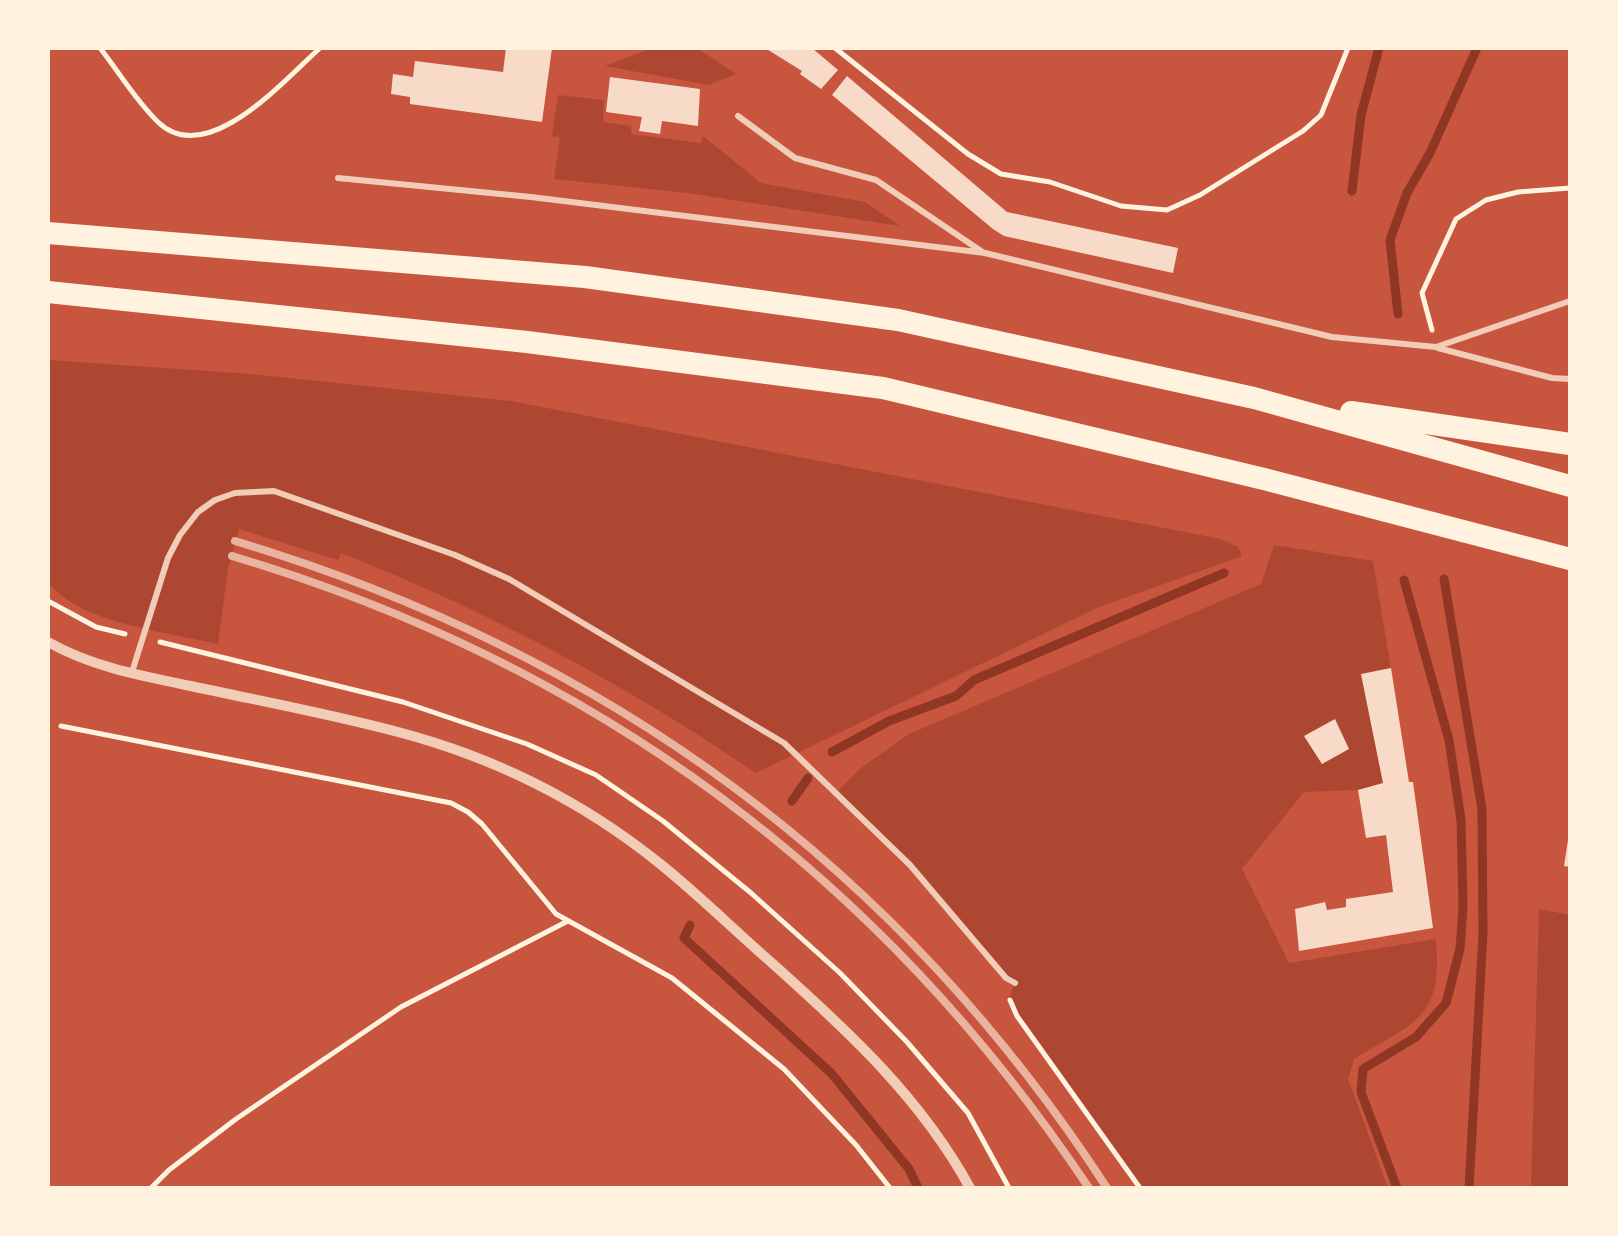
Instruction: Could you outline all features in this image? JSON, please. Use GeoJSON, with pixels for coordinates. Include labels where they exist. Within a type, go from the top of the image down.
{"type":"FeatureCollection","features":[{"type":"Feature","properties":{"kind":"highway"},"geometry":{"type":"LineString","coordinates":[[48,233],[624,282],[898,320],[1254,398],[1570,486]]}},
{"type":"Feature","properties":{"kind":"highway"},"geometry":{"type":"LineString","coordinates":[[48,292],[527,342],[884,388],[1264,479],[1570,559]]}},
{"type":"Feature","properties":{"kind":"highway"},"geometry":{"type":"LineString","coordinates":[[1254,398],[1570,444]]}},
{"type":"Feature","properties":{"kind":"street"},"geometry":{"type":"LineString","coordinates":[[48,642],[94,663],[132,674],[438,743],[507,769],[611,827],[661,864],[872,1055],[929,1124],[970,1188]]}},
{"type":"Feature","properties":{"kind":"lane"},"geometry":{"type":"LineString","coordinates":[[738,116],[796,158],[876,180],[985,253]]}},
{"type":"Feature","properties":{"kind":"lane"},"geometry":{"type":"LineString","coordinates":[[338,178],[985,253],[1332,338],[1436,347],[1552,378],[1570,379]]}},
{"type":"Feature","properties":{"kind":"lane"},"geometry":{"type":"LineString","coordinates":[[1436,347],[1570,301]]}},
{"type":"Feature","properties":{"kind":"lane"},"geometry":{"type":"LineString","coordinates":[[132,674],[168,558],[198,512],[215,500],[246,492],[274,492],[455,554],[509,579],[784,743],[910,865],[1006,978],[1015,983]]}},
{"type":"Feature","properties":{"kind":"path"},"geometry":{"type":"LineString","coordinates":[[100,48],[160,124],[178,134],[199,135],[230,125],[320,48]]}},
{"type":"Feature","properties":{"kind":"path"},"geometry":{"type":"LineString","coordinates":[[835,48],[968,154],[1001,174],[1050,182],[1121,206],[1168,210],[1200,196],[1303,131],[1321,115],[1348,48]]}},
{"type":"Feature","properties":{"kind":"path"},"geometry":{"type":"LineString","coordinates":[[1436,347],[1422,293],[1456,219],[1486,200],[1518,192],[1570,188]]}},
{"type":"Feature","properties":{"kind":"path"},"geometry":{"type":"LineString","coordinates":[[62,726],[451,804],[482,824],[546,904],[566,922],[672,978],[784,1069],[856,1145],[890,1188]]}},
{"type":"Feature","properties":{"kind":"path"},"geometry":{"type":"LineString","coordinates":[[151,1188],[168,1170],[236,1119],[401,1007],[566,922]]}},
{"type":"Feature","properties":{"kind":"path"},"geometry":{"type":"LineString","coordinates":[[1015,983],[1010,997],[1017,1016],[1140,1188]]}},
{"type":"Feature","properties":{"kind":"shaded area"},"geometry":{"type":"Polygon","coordinates":[[[653,48],[697,48],[736,74],[708,85],[605,66],[653,48]]]}},
{"type":"Feature","properties":{"kind":"shaded area"},"geometry":{"type":"Polygon","coordinates":[[[558,95],[604,100],[603,122],[631,126],[631,134],[701,143],[703,136],[761,183],[865,202],[900,226],[688,193],[554,179],[560,137],[552,136],[558,95]]]}},
{"type":"Feature","properties":{"kind":"shaded area"},"geometry":{"type":"Polygon","coordinates":[[[48,360],[251,374],[511,401],[1221,539],[1238,547],[1242,556],[1099,607],[756,773],[555,651],[449,599],[341,553],[338,560],[239,529],[228,568],[218,644],[126,624],[81,608],[48,582],[48,360]]]}},
{"type":"Feature","properties":{"kind":"shaded area"},"geometry":{"type":"Polygon","coordinates":[[[1274,545],[1373,561],[1391,668],[1361,675],[1383,783],[1358,790],[1304,792],[1242,869],[1289,963],[1436,939],[1435,987],[1429,1003],[1409,1026],[1354,1059],[1348,1079],[1388,1188],[1137,1188],[1115,1150],[1011,1005],[1014,983],[930,887],[837,792],[861,768],[909,734],[1261,584],[1274,545]]]}},
{"type":"Feature","properties":{"kind":"shaded area"},"geometry":{"type":"Polygon","coordinates":[[[1539,909],[1570,915],[1570,1188],[1531,1188],[1539,909]]]}},
{"type":"Feature","properties":{"kind":"building"},"geometry":{"type":"Polygon","coordinates":[[[506,48],[552,48],[542,122],[410,104],[410,97],[391,94],[393,74],[413,77],[415,61],[503,72],[506,48]]]}},
{"type":"Feature","properties":{"kind":"building"},"geometry":{"type":"Polygon","coordinates":[[[765,48],[812,48],[838,70],[821,89],[800,74],[802,71],[765,48]]]}},
{"type":"Feature","properties":{"kind":"building"},"geometry":{"type":"Polygon","coordinates":[[[847,76],[1007,212],[1178,248],[1173,273],[1004,236],[832,95],[847,76]]]}},
{"type":"Feature","properties":{"kind":"building"},"geometry":{"type":"Polygon","coordinates":[[[610,77],[700,89],[698,126],[662,121],[660,134],[639,131],[642,117],[606,112],[610,77]]]}},
{"type":"Feature","properties":{"kind":"building"},"geometry":{"type":"Polygon","coordinates":[[[1391,668],[1409,782],[1413,782],[1433,928],[1299,951],[1295,909],[1325,902],[1327,910],[1346,907],[1346,899],[1393,892],[1386,835],[1366,838],[1358,790],[1383,783],[1361,674],[1391,668]]]}},
{"type":"Feature","properties":{"kind":"building"},"geometry":{"type":"Polygon","coordinates":[[[1335,719],[1349,749],[1322,764],[1304,736],[1335,719]]]}},
{"type":"Feature","properties":{"kind":"building"},"geometry":{"type":"Polygon","coordinates":[[[1570,840],[1570,867],[1564,866],[1570,840]]]}},
{"type":"Feature","properties":{"kind":"waterway"},"geometry":{"type":"LineString","coordinates":[[1352,191],[1361,115],[1379,48]]}},
{"type":"Feature","properties":{"kind":"waterway"},"geometry":{"type":"LineString","coordinates":[[1398,314],[1390,240],[1407,193],[1430,153],[1477,48]]}},
{"type":"Feature","properties":{"kind":"waterway"},"geometry":{"type":"LineString","coordinates":[[832,752],[889,721],[956,696],[974,680],[1224,573]]}},
{"type":"Feature","properties":{"kind":"waterway"},"geometry":{"type":"LineString","coordinates":[[1444,579],[1482,809],[1483,933],[1469,1188]]}},
{"type":"Feature","properties":{"kind":"waterway"},"geometry":{"type":"LineString","coordinates":[[1397,1188],[1361,1092],[1363,1069],[1416,1037],[1446,1003],[1460,949],[1463,906],[1461,820],[1449,740],[1404,580]]}},
{"type":"Feature","properties":{"kind":"waterway"},"geometry":{"type":"LineString","coordinates":[[792,801],[808,778]]}},
{"type":"Feature","properties":{"kind":"waterway"},"geometry":{"type":"LineString","coordinates":[[690,925],[684,938],[832,1074],[909,1169],[918,1188]]}},
{"type":"Feature","properties":{"kind":"railway"},"geometry":{"type":"LineString","coordinates":[[235,541],[370,587],[497,644],[618,709],[731,785],[836,871],[934,966],[1024,1072],[1107,1188]]}},
{"type":"Feature","properties":{"kind":"railway"},"geometry":{"type":"LineString","coordinates":[[232,556],[364,601],[489,656],[607,721],[718,795],[821,879],[917,972],[1007,1075],[1089,1188]]}}]}
